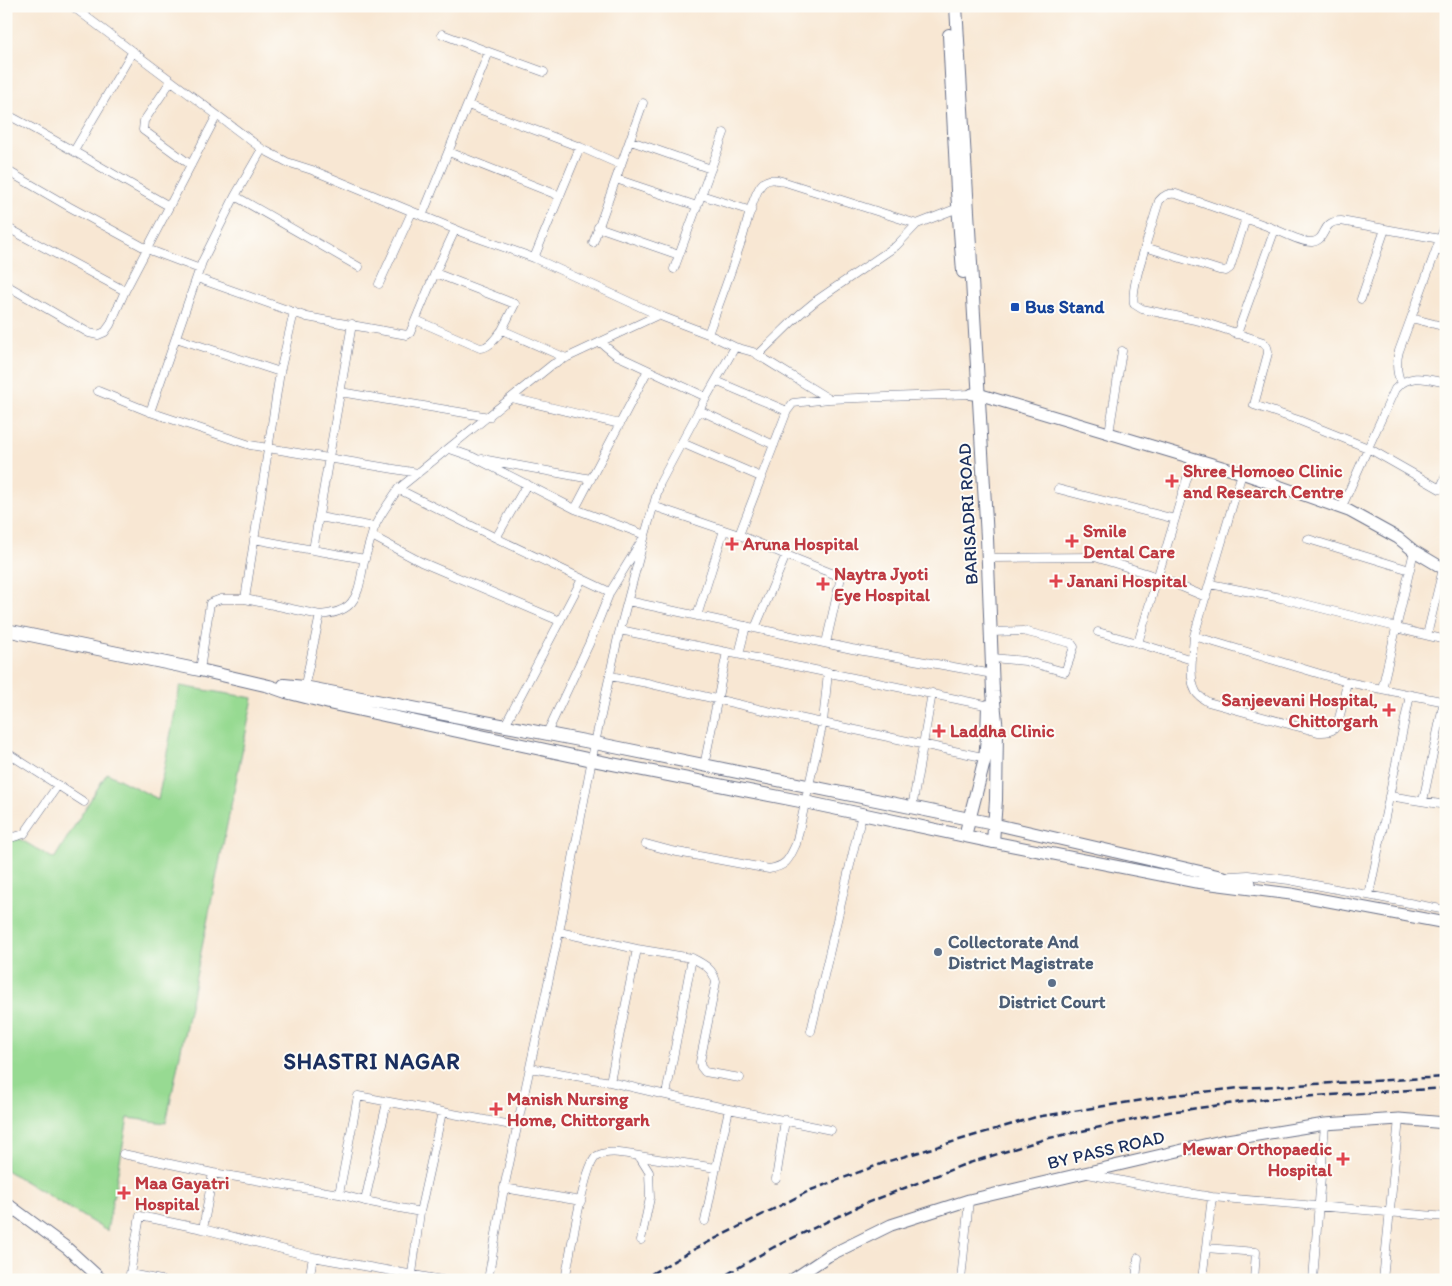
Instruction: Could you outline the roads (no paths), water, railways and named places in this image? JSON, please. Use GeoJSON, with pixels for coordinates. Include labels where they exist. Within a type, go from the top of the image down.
{"type":"FeatureCollection","features":[{"type":"Feature","properties":{"kind":"main road"},"geometry":{"type":"LineString","coordinates":[[947,6],[961,188]]}},
{"type":"Feature","properties":{"kind":"main road"},"geometry":{"type":"LineString","coordinates":[[956,6],[961,188]]}},
{"type":"Feature","properties":{"kind":"main road","name":"BARISADRI ROAD"},"geometry":{"type":"LineString","coordinates":[[961,188],[958,208],[975,394]]}},
{"type":"Feature","properties":{"kind":"main road","name":"BARISADRI ROAD"},"geometry":{"type":"LineString","coordinates":[[961,188],[993,658],[990,674]]}},
{"type":"Feature","properties":{"kind":"main road","name":"BARISADRI ROAD"},"geometry":{"type":"LineString","coordinates":[[986,552],[991,706],[987,737],[996,800],[993,842]]}},
{"type":"Feature","properties":{"kind":"main road"},"geometry":{"type":"LineString","coordinates":[[6,630],[269,686],[278,684],[333,704],[592,760],[805,802],[993,842]]}},
{"type":"Feature","properties":{"kind":"main road"},"geometry":{"type":"LineString","coordinates":[[303,692],[595,743],[994,824]]}},
{"type":"Feature","properties":{"kind":"main road","name":"BARISADRI ROAD"},"geometry":{"type":"LineString","coordinates":[[991,706],[997,731],[991,759]]}},
{"type":"Feature","properties":{"kind":"main road"},"geometry":{"type":"LineString","coordinates":[[965,836],[968,819],[991,759]]}},
{"type":"Feature","properties":{"kind":"street"},"geometry":{"type":"LineString","coordinates":[[72,6],[262,149],[287,162],[312,170],[455,230],[534,258],[658,315],[708,334],[735,348],[753,352],[829,399]]}},
{"type":"Feature","properties":{"kind":"street"},"geometry":{"type":"LineString","coordinates":[[442,34],[544,72]]}},
{"type":"Feature","properties":{"kind":"street"},"geometry":{"type":"LineString","coordinates":[[74,151],[133,51]]}},
{"type":"Feature","properties":{"kind":"street"},"geometry":{"type":"LineString","coordinates":[[422,216],[489,52]]}},
{"type":"Feature","properties":{"kind":"street"},"geometry":{"type":"LineString","coordinates":[[171,81],[144,121],[143,130],[191,165]]}},
{"type":"Feature","properties":{"kind":"street"},"geometry":{"type":"LineString","coordinates":[[593,243],[643,103]]}},
{"type":"Feature","properties":{"kind":"street"},"geometry":{"type":"LineString","coordinates":[[468,105],[580,147],[621,165]]}},
{"type":"Feature","properties":{"kind":"street"},"geometry":{"type":"LineString","coordinates":[[6,114],[169,206]]}},
{"type":"Feature","properties":{"kind":"street"},"geometry":{"type":"LineString","coordinates":[[6,285],[93,335],[105,332],[217,115]]}},
{"type":"Feature","properties":{"kind":"street"},"geometry":{"type":"LineString","coordinates":[[674,269],[724,132]]}},
{"type":"Feature","properties":{"kind":"street"},"geometry":{"type":"LineString","coordinates":[[631,141],[711,169]]}},
{"type":"Feature","properties":{"kind":"street"},"geometry":{"type":"LineString","coordinates":[[534,258],[580,147]]}},
{"type":"Feature","properties":{"kind":"street"},"geometry":{"type":"LineString","coordinates":[[150,412],[200,269],[235,196],[262,149]]}},
{"type":"Feature","properties":{"kind":"street"},"geometry":{"type":"LineString","coordinates":[[449,152],[560,196]]}},
{"type":"Feature","properties":{"kind":"street"},"geometry":{"type":"LineString","coordinates":[[6,170],[147,249],[200,269]]}},
{"type":"Feature","properties":{"kind":"street"},"geometry":{"type":"LineString","coordinates":[[616,179],[697,206]]}},
{"type":"Feature","properties":{"kind":"street"},"geometry":{"type":"LineString","coordinates":[[708,334],[756,194],[764,181],[769,179],[778,180],[917,224]]}},
{"type":"Feature","properties":{"kind":"street"},"geometry":{"type":"LineString","coordinates":[[1440,239],[1341,220],[1329,223],[1322,236],[1317,240],[1306,242],[1246,218],[1176,194],[1170,194],[1163,196],[1159,201],[1145,247],[1133,298],[1134,304],[1142,309],[1200,322],[1263,342],[1268,349],[1254,405],[1368,448],[1440,489],[1446,476]]}},
{"type":"Feature","properties":{"kind":"street"},"geometry":{"type":"LineString","coordinates":[[701,195],[751,211]]}},
{"type":"Feature","properties":{"kind":"street"},"geometry":{"type":"LineString","coordinates":[[235,196],[359,267]]}},
{"type":"Feature","properties":{"kind":"street"},"geometry":{"type":"LineString","coordinates":[[758,355],[800,314],[817,300],[885,254],[917,224],[958,208]]}},
{"type":"Feature","properties":{"kind":"street"},"geometry":{"type":"LineString","coordinates":[[379,284],[412,212]]}},
{"type":"Feature","properties":{"kind":"street"},"geometry":{"type":"LineString","coordinates":[[1145,247],[1226,271],[1230,268],[1246,218]]}},
{"type":"Feature","properties":{"kind":"street"},"geometry":{"type":"LineString","coordinates":[[1401,383],[1397,373],[1397,360],[1410,318],[1446,224]]}},
{"type":"Feature","properties":{"kind":"street"},"geometry":{"type":"LineString","coordinates":[[6,227],[125,291]]}},
{"type":"Feature","properties":{"kind":"street"},"geometry":{"type":"LineString","coordinates":[[598,227],[679,255]]}},
{"type":"Feature","properties":{"kind":"street"},"geometry":{"type":"LineString","coordinates":[[1237,334],[1275,229]]}},
{"type":"Feature","properties":{"kind":"street"},"geometry":{"type":"LineString","coordinates":[[1361,299],[1384,229]]}},
{"type":"Feature","properties":{"kind":"street"},"geometry":{"type":"LineString","coordinates":[[197,278],[307,317],[407,335],[410,333],[416,320],[455,230]]}},
{"type":"Feature","properties":{"kind":"street"},"geometry":{"type":"LineString","coordinates":[[1436,250],[1446,252]]}},
{"type":"Feature","properties":{"kind":"street"},"geometry":{"type":"LineString","coordinates":[[416,320],[480,348],[484,348],[502,330],[516,304],[435,273]]}},
{"type":"Feature","properties":{"kind":"street"},"geometry":{"type":"LineString","coordinates":[[245,599],[280,372],[294,312]]}},
{"type":"Feature","properties":{"kind":"street"},"geometry":{"type":"LineString","coordinates":[[200,670],[210,603],[221,599],[245,599],[320,616],[333,613],[350,604],[356,595],[375,527],[398,489],[450,449],[553,364],[658,315]]}},
{"type":"Feature","properties":{"kind":"street"},"geometry":{"type":"LineString","coordinates":[[1410,318],[1446,327]]}},
{"type":"Feature","properties":{"kind":"street"},"geometry":{"type":"LineString","coordinates":[[313,550],[352,324]]}},
{"type":"Feature","properties":{"kind":"street"},"geometry":{"type":"LineString","coordinates":[[502,330],[566,358]]}},
{"type":"Feature","properties":{"kind":"street"},"geometry":{"type":"LineString","coordinates":[[176,338],[280,372]]}},
{"type":"Feature","properties":{"kind":"street"},"geometry":{"type":"LineString","coordinates":[[600,342],[616,355],[706,397]]}},
{"type":"Feature","properties":{"kind":"street"},"geometry":{"type":"LineString","coordinates":[[488,1280],[504,1188],[560,932],[595,743],[620,630],[645,535],[660,483],[706,397],[735,348]]}},
{"type":"Feature","properties":{"kind":"street"},"geometry":{"type":"LineString","coordinates":[[1109,433],[1122,351]]}},
{"type":"Feature","properties":{"kind":"street"},"geometry":{"type":"LineString","coordinates":[[575,509],[648,370]]}},
{"type":"Feature","properties":{"kind":"street"},"geometry":{"type":"LineString","coordinates":[[1341,508],[1396,389],[1401,383],[1418,377],[1446,383]]}},
{"type":"Feature","properties":{"kind":"street"},"geometry":{"type":"LineString","coordinates":[[716,381],[787,412]]}},
{"type":"Feature","properties":{"kind":"street"},"geometry":{"type":"LineString","coordinates":[[98,391],[150,412],[250,445],[418,473]]}},
{"type":"Feature","properties":{"kind":"street"},"geometry":{"type":"LineString","coordinates":[[340,392],[489,417]]}},
{"type":"Feature","properties":{"kind":"street"},"geometry":{"type":"LineString","coordinates":[[739,535],[787,412],[793,403],[829,399],[975,394],[1242,473],[1341,508],[1398,538],[1414,551],[1445,569],[1427,635]]}},
{"type":"Feature","properties":{"kind":"street"},"geometry":{"type":"LineString","coordinates":[[512,398],[620,424]]}},
{"type":"Feature","properties":{"kind":"street"},"geometry":{"type":"LineString","coordinates":[[699,410],[774,445]]}},
{"type":"Feature","properties":{"kind":"street"},"geometry":{"type":"LineString","coordinates":[[682,443],[761,477]]}},
{"type":"Feature","properties":{"kind":"street"},"geometry":{"type":"LineString","coordinates":[[450,449],[473,457],[575,509],[645,535]]}},
{"type":"Feature","properties":{"kind":"street"},"geometry":{"type":"LineString","coordinates":[[473,457],[591,479]]}},
{"type":"Feature","properties":{"kind":"street"},"geometry":{"type":"LineString","coordinates":[[1138,643],[1192,458]]}},
{"type":"Feature","properties":{"kind":"street"},"geometry":{"type":"LineString","coordinates":[[1242,473],[1194,636],[1193,682],[1198,696],[1208,702],[1318,732],[1330,731],[1338,722],[1347,682]]}},
{"type":"Feature","properties":{"kind":"street"},"geometry":{"type":"LineString","coordinates":[[496,538],[527,484]]}},
{"type":"Feature","properties":{"kind":"street"},"geometry":{"type":"LineString","coordinates":[[398,489],[610,592]]}},
{"type":"Feature","properties":{"kind":"street"},"geometry":{"type":"LineString","coordinates":[[1058,489],[1175,519]]}},
{"type":"Feature","properties":{"kind":"street"},"geometry":{"type":"LineString","coordinates":[[654,506],[739,535],[841,578],[826,643]]}},
{"type":"Feature","properties":{"kind":"street"},"geometry":{"type":"LineString","coordinates":[[318,517],[375,527]]}},
{"type":"Feature","properties":{"kind":"street"},"geometry":{"type":"LineString","coordinates":[[697,616],[724,530]]}},
{"type":"Feature","properties":{"kind":"street"},"geometry":{"type":"LineString","coordinates":[[546,735],[589,644],[610,592],[645,535]]}},
{"type":"Feature","properties":{"kind":"street"},"geometry":{"type":"LineString","coordinates":[[372,536],[421,562],[560,621]]}},
{"type":"Feature","properties":{"kind":"street"},"geometry":{"type":"LineString","coordinates":[[254,539],[365,559]]}},
{"type":"Feature","properties":{"kind":"street"},"geometry":{"type":"LineString","coordinates":[[1308,539],[1410,570]]}},
{"type":"Feature","properties":{"kind":"street"},"geometry":{"type":"LineString","coordinates":[[1382,689],[1414,551]]}},
{"type":"Feature","properties":{"kind":"street"},"geometry":{"type":"LineString","coordinates":[[986,552],[1095,556],[1158,577],[1206,597]]}},
{"type":"Feature","properties":{"kind":"street"},"geometry":{"type":"LineString","coordinates":[[755,628],[786,555]]}},
{"type":"Feature","properties":{"kind":"street"},"geometry":{"type":"LineString","coordinates":[[504,727],[582,579]]}},
{"type":"Feature","properties":{"kind":"street"},"geometry":{"type":"LineString","coordinates":[[1210,584],[1281,598],[1446,640]]}},
{"type":"Feature","properties":{"kind":"street"},"geometry":{"type":"LineString","coordinates":[[628,601],[826,643],[990,674]]}},
{"type":"Feature","properties":{"kind":"street"},"geometry":{"type":"LineString","coordinates":[[303,692],[320,616]]}},
{"type":"Feature","properties":{"kind":"street"},"geometry":{"type":"LineString","coordinates":[[739,654],[746,626]]}},
{"type":"Feature","properties":{"kind":"street"},"geometry":{"type":"LineString","coordinates":[[620,630],[991,706]]}},
{"type":"Feature","properties":{"kind":"street"},"geometry":{"type":"LineString","coordinates":[[991,632],[1023,631],[1071,643],[1074,647],[1066,672],[1025,661],[993,658]]}},
{"type":"Feature","properties":{"kind":"street"},"geometry":{"type":"LineString","coordinates":[[1098,632],[1192,660]]}},
{"type":"Feature","properties":{"kind":"street"},"geometry":{"type":"LineString","coordinates":[[1194,636],[1347,682],[1445,701],[1423,801]]}},
{"type":"Feature","properties":{"kind":"street"},"geometry":{"type":"LineString","coordinates":[[704,766],[727,652]]}},
{"type":"Feature","properties":{"kind":"street"},"geometry":{"type":"LineString","coordinates":[[646,844],[672,851],[770,869],[778,868],[789,860],[796,844],[823,722],[828,672]]}},
{"type":"Feature","properties":{"kind":"street"},"geometry":{"type":"LineString","coordinates":[[610,676],[991,759]]}},
{"type":"Feature","properties":{"kind":"street"},"geometry":{"type":"LineString","coordinates":[[912,808],[932,693]]}},
{"type":"Feature","properties":{"kind":"street"},"geometry":{"type":"LineString","coordinates":[[1369,895],[1410,694]]}},
{"type":"Feature","properties":{"kind":"street"},"geometry":{"type":"LineString","coordinates":[[6,752],[84,802]]}},
{"type":"Feature","properties":{"kind":"street"},"geometry":{"type":"LineString","coordinates":[[6,834],[14,837],[24,834],[58,785]]}},
{"type":"Feature","properties":{"kind":"street"},"geometry":{"type":"LineString","coordinates":[[1389,796],[1446,805]]}},
{"type":"Feature","properties":{"kind":"street"},"geometry":{"type":"LineString","coordinates":[[811,1031],[862,814]]}},
{"type":"Feature","properties":{"kind":"street"},"geometry":{"type":"LineString","coordinates":[[994,824],[1228,877],[1291,894]]}},
{"type":"Feature","properties":{"kind":"street"},"geometry":{"type":"LineString","coordinates":[[993,842],[1196,882],[1291,894],[1446,923]]}},
{"type":"Feature","properties":{"kind":"street"},"geometry":{"type":"LineString","coordinates":[[1140,871],[1142,858]]}},
{"type":"Feature","properties":{"kind":"street"},"geometry":{"type":"LineString","coordinates":[[1228,877],[1248,875],[1289,880],[1446,910]]}},
{"type":"Feature","properties":{"kind":"street"},"geometry":{"type":"LineString","coordinates":[[1244,888],[1263,896],[1446,931]]}},
{"type":"Feature","properties":{"kind":"street"},"geometry":{"type":"LineString","coordinates":[[560,932],[637,949],[692,958],[705,965],[711,970],[716,982],[700,1062],[701,1067],[704,1072],[740,1078]]}},
{"type":"Feature","properties":{"kind":"street"},"geometry":{"type":"LineString","coordinates":[[610,1082],[637,949]]}},
{"type":"Feature","properties":{"kind":"street"},"geometry":{"type":"LineString","coordinates":[[666,1095],[692,958]]}},
{"type":"Feature","properties":{"kind":"street"},"geometry":{"type":"LineString","coordinates":[[530,1068],[610,1082],[831,1130]]}},
{"type":"Feature","properties":{"kind":"street"},"geometry":{"type":"LineString","coordinates":[[339,1194],[358,1096],[517,1126]]}},
{"type":"Feature","properties":{"kind":"street"},"geometry":{"type":"LineString","coordinates":[[365,1201],[387,1102]]}},
{"type":"Feature","properties":{"kind":"street"},"geometry":{"type":"LineString","coordinates":[[705,1221],[729,1109]]}},
{"type":"Feature","properties":{"kind":"street"},"geometry":{"type":"LineString","coordinates":[[412,1274],[420,1212],[442,1112]]}},
{"type":"Feature","properties":{"kind":"street"},"geometry":{"type":"LineString","coordinates":[[776,1179],[785,1120]]}},
{"type":"Feature","properties":{"kind":"street"},"geometry":{"type":"LineString","coordinates":[[1383,1280],[1399,1120]]}},
{"type":"Feature","properties":{"kind":"street","name":"BY PASS ROAD"},"geometry":{"type":"LineString","coordinates":[[792,1280],[828,1256],[892,1225],[968,1200],[1221,1141],[1325,1124],[1399,1120],[1446,1123]]}},
{"type":"Feature","properties":{"kind":"street"},"geometry":{"type":"LineString","coordinates":[[1313,1280],[1325,1124]]}},
{"type":"Feature","properties":{"kind":"street"},"geometry":{"type":"LineString","coordinates":[[566,1280],[574,1230],[588,1172],[593,1160],[597,1156],[608,1153],[639,1156],[716,1168]]}},
{"type":"Feature","properties":{"kind":"street"},"geometry":{"type":"LineString","coordinates":[[123,1154],[214,1174],[339,1194],[420,1212]]}},
{"type":"Feature","properties":{"kind":"street"},"geometry":{"type":"LineString","coordinates":[[639,1156],[649,1172],[650,1198],[642,1240]]}},
{"type":"Feature","properties":{"kind":"street"},"geometry":{"type":"LineString","coordinates":[[1084,1173],[1212,1197],[1446,1217]]}},
{"type":"Feature","properties":{"kind":"street"},"geometry":{"type":"LineString","coordinates":[[203,1229],[214,1174]]}},
{"type":"Feature","properties":{"kind":"street"},"geometry":{"type":"LineString","coordinates":[[504,1188],[581,1201]]}},
{"type":"Feature","properties":{"kind":"street"},"geometry":{"type":"LineString","coordinates":[[1202,1280],[1212,1197]]}},
{"type":"Feature","properties":{"kind":"street"},"geometry":{"type":"LineString","coordinates":[[961,1280],[968,1200]]}},
{"type":"Feature","properties":{"kind":"street"},"geometry":{"type":"LineString","coordinates":[[6,1203],[67,1248],[99,1277]]}},
{"type":"Feature","properties":{"kind":"street"},"geometry":{"type":"LineString","coordinates":[[161,1280],[129,1277],[140,1216],[203,1229],[313,1257],[442,1280]]}},
{"type":"Feature","properties":{"kind":"street"},"geometry":{"type":"LineString","coordinates":[[1206,1248],[1256,1252],[1254,1280]]}},
{"type":"Feature","properties":{"kind":"street"},"geometry":{"type":"LineString","coordinates":[[309,1280],[313,1257]]}},
{"type":"Feature","properties":{"kind":"street"},"geometry":{"type":"LineString","coordinates":[[1136,1280],[1138,1258]]}},
{"type":"Feature","properties":{"kind":"railway"},"geometry":{"type":"LineString","coordinates":[[641,1280],[689,1252],[811,1190],[889,1161],[1036,1117],[1174,1095],[1240,1088],[1446,1077]]}},
{"type":"Feature","properties":{"kind":"railway"},"geometry":{"type":"LineString","coordinates":[[717,1280],[774,1247],[864,1204],[963,1165],[1045,1139],[1169,1112],[1264,1099],[1446,1088]]}},
{"type":"Feature","properties":{"kind":"place","name":"Bus Stand"},"geometry":{"type":"Point","coordinates":[1015,307]}},
{"type":"Feature","properties":{"kind":"place","name":"Shree Homoeo Clinic and Research Centre"},"geometry":{"type":"Point","coordinates":[1172,481]}},
{"type":"Feature","properties":{"kind":"place","name":"Smile Dental Care"},"geometry":{"type":"Point","coordinates":[1072,541]}},
{"type":"Feature","properties":{"kind":"place","name":"Aruna Hospital"},"geometry":{"type":"Point","coordinates":[732,544]}},
{"type":"Feature","properties":{"kind":"place","name":"Janani Hospital"},"geometry":{"type":"Point","coordinates":[1056,581]}},
{"type":"Feature","properties":{"kind":"place","name":"Naytra Jyoti Eye Hospital"},"geometry":{"type":"Point","coordinates":[823,584]}},
{"type":"Feature","properties":{"kind":"place","name":"Sanjeevani Hospital, Chittorgarh"},"geometry":{"type":"Point","coordinates":[1389,710]}},
{"type":"Feature","properties":{"kind":"place","name":"Laddha Clinic"},"geometry":{"type":"Point","coordinates":[939,731]}},
{"type":"Feature","properties":{"kind":"place","name":"Collectorate And District Magistrate"},"geometry":{"type":"Point","coordinates":[938,952]}},
{"type":"Feature","properties":{"kind":"place","name":"District Court"},"geometry":{"type":"Point","coordinates":[1052,983]}},
{"type":"Feature","properties":{"kind":"place","name":"Manish Nursing Home, Chittorgarh"},"geometry":{"type":"Point","coordinates":[496,1109]}},
{"type":"Feature","properties":{"kind":"place","name":"Mewar Orthopaedic Hospital"},"geometry":{"type":"Point","coordinates":[1343,1159]}},
{"type":"Feature","properties":{"kind":"place","name":"Maa Gayatri Hospital"},"geometry":{"type":"Point","coordinates":[124,1193]}},
{"type":"Feature","properties":{"kind":"district","name":"SHASTRI NAGAR"},"geometry":{"type":"Point","coordinates":[372,1061]}}]}
